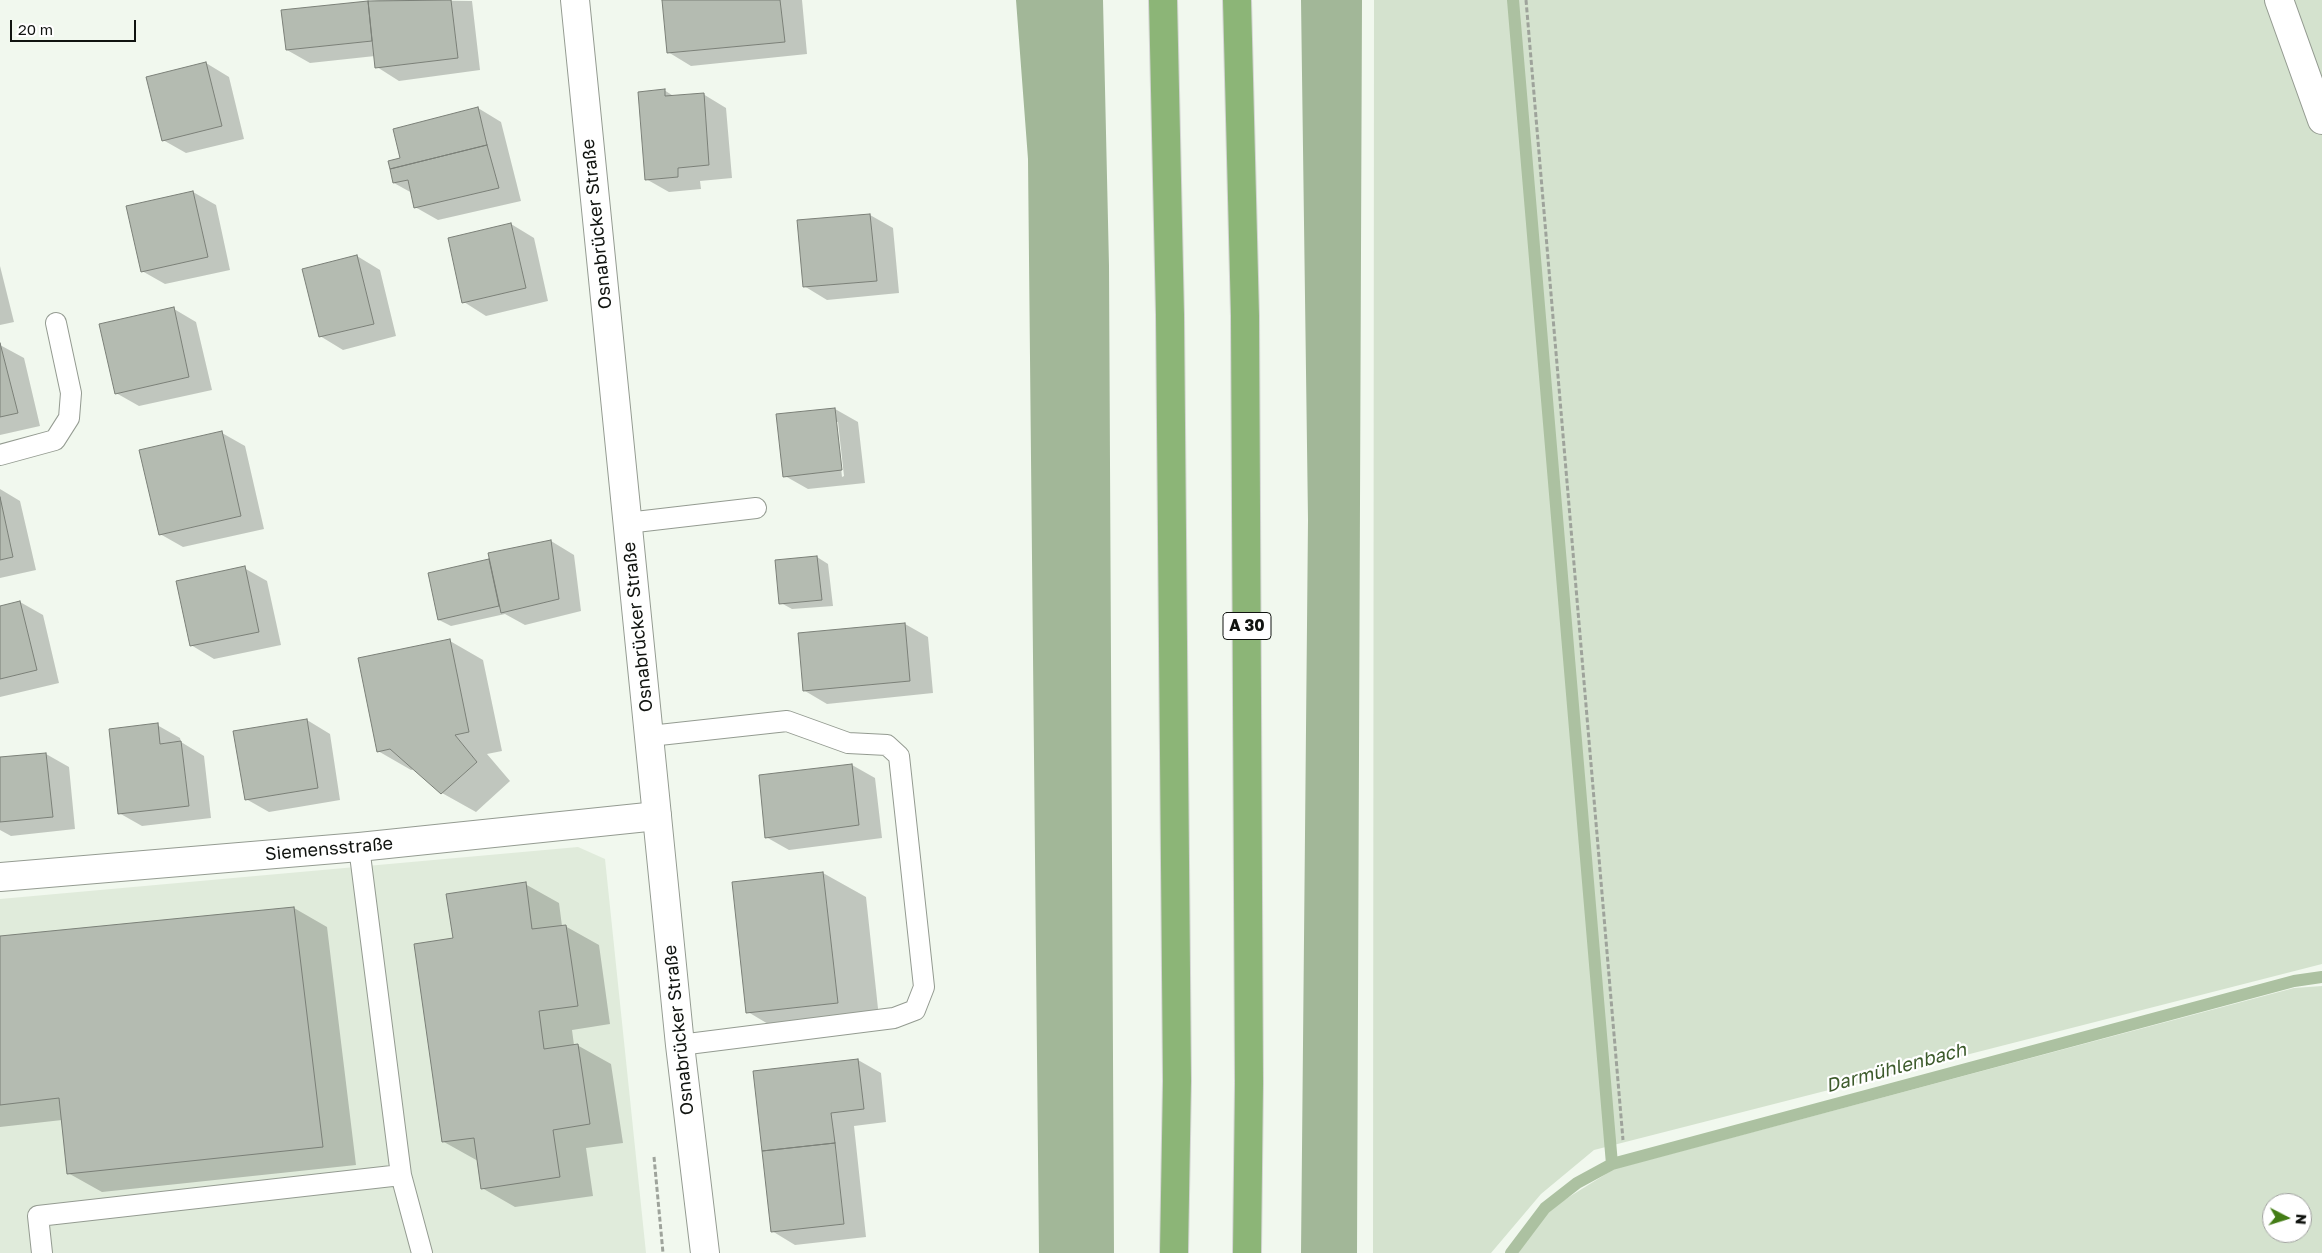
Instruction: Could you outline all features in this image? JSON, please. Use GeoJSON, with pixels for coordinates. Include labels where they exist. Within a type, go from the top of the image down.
{"type":"FeatureCollection","features":[{"type":"Feature","properties":{"kind":"highway"},"geometry":{"type":"LineString","coordinates":[[1162,0],[1170,315],[1177,1061],[1174,1253]]}},
{"type":"Feature","properties":{"kind":"highway","name":"A 30"},"geometry":{"type":"LineString","coordinates":[[1237,0],[1246,316],[1249,1063],[1247,1253]]}},
{"type":"Feature","properties":{"kind":"main road","name":"Osnabrücker Straße"},"geometry":{"type":"LineString","coordinates":[[575,0],[680,1045],[705,1253]]}},
{"type":"Feature","properties":{"kind":"main road"},"geometry":{"type":"LineString","coordinates":[[2279,0],[2322,120]]}},
{"type":"Feature","properties":{"kind":"main road","name":"Siemensstraße"},"geometry":{"type":"LineString","coordinates":[[0,876],[359,847],[657,816]]}},
{"type":"Feature","properties":{"kind":"lane"},"geometry":{"type":"LineString","coordinates":[[0,455],[54,440],[69,418],[71,393],[56,323]]}},
{"type":"Feature","properties":{"kind":"lane"},"geometry":{"type":"LineString","coordinates":[[628,523],[756,508]]}},
{"type":"Feature","properties":{"kind":"lane"},"geometry":{"type":"LineString","coordinates":[[650,736],[787,721],[848,743],[887,745],[899,756],[924,987],[915,1010],[894,1018],[680,1045]]}},
{"type":"Feature","properties":{"kind":"lane"},"geometry":{"type":"LineString","coordinates":[[359,847],[401,1175],[422,1253]]}},
{"type":"Feature","properties":{"kind":"lane"},"geometry":{"type":"LineString","coordinates":[[42,1253],[38,1216],[401,1175]]}},
{"type":"Feature","properties":{"kind":"path"},"geometry":{"type":"LineString","coordinates":[[1526,0],[1623,1140]]}},
{"type":"Feature","properties":{"kind":"shaded area"},"geometry":{"type":"Polygon","coordinates":[[[1374,0],[2322,0],[2322,964],[1594,1150],[1541,1194],[1491,1253],[1373,1253],[1374,0]]]}},
{"type":"Feature","properties":{"kind":"shaded area"},"geometry":{"type":"Polygon","coordinates":[[[578,847],[605,859],[646,1253],[0,1253],[0,899],[578,847]]]}},
{"type":"Feature","properties":{"kind":"shaded area"},"geometry":{"type":"Polygon","coordinates":[[[2322,986],[2322,1253],[1518,1253],[1548,1210],[1614,1169],[2294,988],[2322,986]]]}},
{"type":"Feature","properties":{"kind":"green space"},"geometry":{"type":"Polygon","coordinates":[[[1016,0],[1103,0],[1109,266],[1114,1253],[1039,1253],[1028,159],[1016,0]]]}},
{"type":"Feature","properties":{"kind":"green space"},"geometry":{"type":"Polygon","coordinates":[[[1301,0],[1362,0],[1357,1253],[1301,1253],[1308,520],[1301,0]]]}},
{"type":"Feature","properties":{"kind":"building"},"geometry":{"type":"Polygon","coordinates":[[[451,0],[458,58],[375,68],[368,1],[451,0]]]}},
{"type":"Feature","properties":{"kind":"building"},"geometry":{"type":"Polygon","coordinates":[[[662,0],[780,0],[785,42],[667,53],[662,0]]]}},
{"type":"Feature","properties":{"kind":"building"},"geometry":{"type":"Polygon","coordinates":[[[368,1],[372,41],[286,50],[281,10],[368,1]]]}},
{"type":"Feature","properties":{"kind":"building"},"geometry":{"type":"Polygon","coordinates":[[[206,62],[222,126],[162,141],[146,77],[206,62]]]}},
{"type":"Feature","properties":{"kind":"building"},"geometry":{"type":"Polygon","coordinates":[[[665,89],[665,96],[704,93],[709,165],[678,168],[678,177],[645,180],[638,92],[665,89]]]}},
{"type":"Feature","properties":{"kind":"building"},"geometry":{"type":"Polygon","coordinates":[[[478,107],[487,145],[390,169],[388,161],[400,158],[393,129],[478,107]]]}},
{"type":"Feature","properties":{"kind":"building"},"geometry":{"type":"Polygon","coordinates":[[[487,145],[499,188],[414,208],[408,180],[393,183],[390,169],[487,145]]]}},
{"type":"Feature","properties":{"kind":"building"},"geometry":{"type":"Polygon","coordinates":[[[193,191],[208,257],[141,272],[126,206],[193,191]]]}},
{"type":"Feature","properties":{"kind":"building"},"geometry":{"type":"Polygon","coordinates":[[[870,214],[877,281],[803,287],[797,220],[870,214]]]}},
{"type":"Feature","properties":{"kind":"building"},"geometry":{"type":"Polygon","coordinates":[[[511,223],[526,288],[462,303],[448,238],[511,223]]]}},
{"type":"Feature","properties":{"kind":"building"},"geometry":{"type":"Polygon","coordinates":[[[357,255],[374,324],[319,337],[302,269],[357,255]]]}},
{"type":"Feature","properties":{"kind":"building"},"geometry":{"type":"Polygon","coordinates":[[[174,307],[189,377],[115,394],[99,324],[174,307]]]}},
{"type":"Feature","properties":{"kind":"building"},"geometry":{"type":"Polygon","coordinates":[[[0,343],[18,413],[0,417],[0,343]]]}},
{"type":"Feature","properties":{"kind":"building"},"geometry":{"type":"Polygon","coordinates":[[[835,408],[842,470],[783,477],[776,414],[835,408]]]}},
{"type":"Feature","properties":{"kind":"building"},"geometry":{"type":"Polygon","coordinates":[[[222,431],[241,516],[159,535],[139,450],[222,431]]]}},
{"type":"Feature","properties":{"kind":"building"},"geometry":{"type":"Polygon","coordinates":[[[0,497],[13,557],[0,560],[0,497]]]}},
{"type":"Feature","properties":{"kind":"building"},"geometry":{"type":"Polygon","coordinates":[[[551,540],[559,599],[501,613],[488,553],[551,540]]]}},
{"type":"Feature","properties":{"kind":"building"},"geometry":{"type":"Polygon","coordinates":[[[817,556],[822,600],[779,604],[775,560],[817,556]]]}},
{"type":"Feature","properties":{"kind":"building"},"geometry":{"type":"Polygon","coordinates":[[[489,559],[499,606],[438,620],[428,573],[489,559]]]}},
{"type":"Feature","properties":{"kind":"building"},"geometry":{"type":"Polygon","coordinates":[[[245,566],[259,632],[190,646],[176,581],[245,566]]]}},
{"type":"Feature","properties":{"kind":"building"},"geometry":{"type":"Polygon","coordinates":[[[20,601],[37,670],[0,679],[0,606],[20,601]]]}},
{"type":"Feature","properties":{"kind":"building"},"geometry":{"type":"Polygon","coordinates":[[[905,623],[910,681],[803,691],[798,633],[905,623]]]}},
{"type":"Feature","properties":{"kind":"building"},"geometry":{"type":"Polygon","coordinates":[[[450,639],[469,732],[455,735],[477,762],[441,794],[390,749],[377,752],[358,658],[450,639]]]}},
{"type":"Feature","properties":{"kind":"building"},"geometry":{"type":"Polygon","coordinates":[[[307,719],[318,788],[245,800],[233,731],[307,719]]]}},
{"type":"Feature","properties":{"kind":"building"},"geometry":{"type":"Polygon","coordinates":[[[158,723],[160,744],[181,741],[189,806],[118,814],[109,729],[158,723]]]}},
{"type":"Feature","properties":{"kind":"building"},"geometry":{"type":"Polygon","coordinates":[[[46,753],[53,817],[0,822],[0,757],[46,753]]]}},
{"type":"Feature","properties":{"kind":"building"},"geometry":{"type":"Polygon","coordinates":[[[852,764],[859,825],[765,838],[759,775],[852,764]]]}},
{"type":"Feature","properties":{"kind":"building"},"geometry":{"type":"Polygon","coordinates":[[[823,872],[838,1003],[746,1013],[732,882],[823,872]]]}},
{"type":"Feature","properties":{"kind":"building"},"geometry":{"type":"Polygon","coordinates":[[[526,882],[532,929],[566,925],[578,1006],[539,1011],[544,1049],[578,1044],[590,1124],[553,1130],[560,1177],[481,1189],[474,1138],[442,1142],[414,944],[453,938],[446,894],[526,882]]]}},
{"type":"Feature","properties":{"kind":"building"},"geometry":{"type":"Polygon","coordinates":[[[294,907],[323,1147],[67,1174],[59,1098],[0,1105],[0,936],[294,907]]]}},
{"type":"Feature","properties":{"kind":"building"},"geometry":{"type":"Polygon","coordinates":[[[858,1059],[864,1109],[831,1113],[835,1143],[762,1151],[753,1071],[858,1059]]]}},
{"type":"Feature","properties":{"kind":"building"},"geometry":{"type":"Polygon","coordinates":[[[835,1143],[844,1224],[771,1232],[762,1151],[835,1143]]]}},
{"type":"Feature","properties":{"kind":"waterway"},"geometry":{"type":"LineString","coordinates":[[1513,0],[1612,1164]]}},
{"type":"Feature","properties":{"kind":"waterway","name":"Darmühlenbach"},"geometry":{"type":"LineString","coordinates":[[1511,1253],[1545,1208],[1577,1183],[1612,1164],[2294,981],[2322,977]]}}]}
